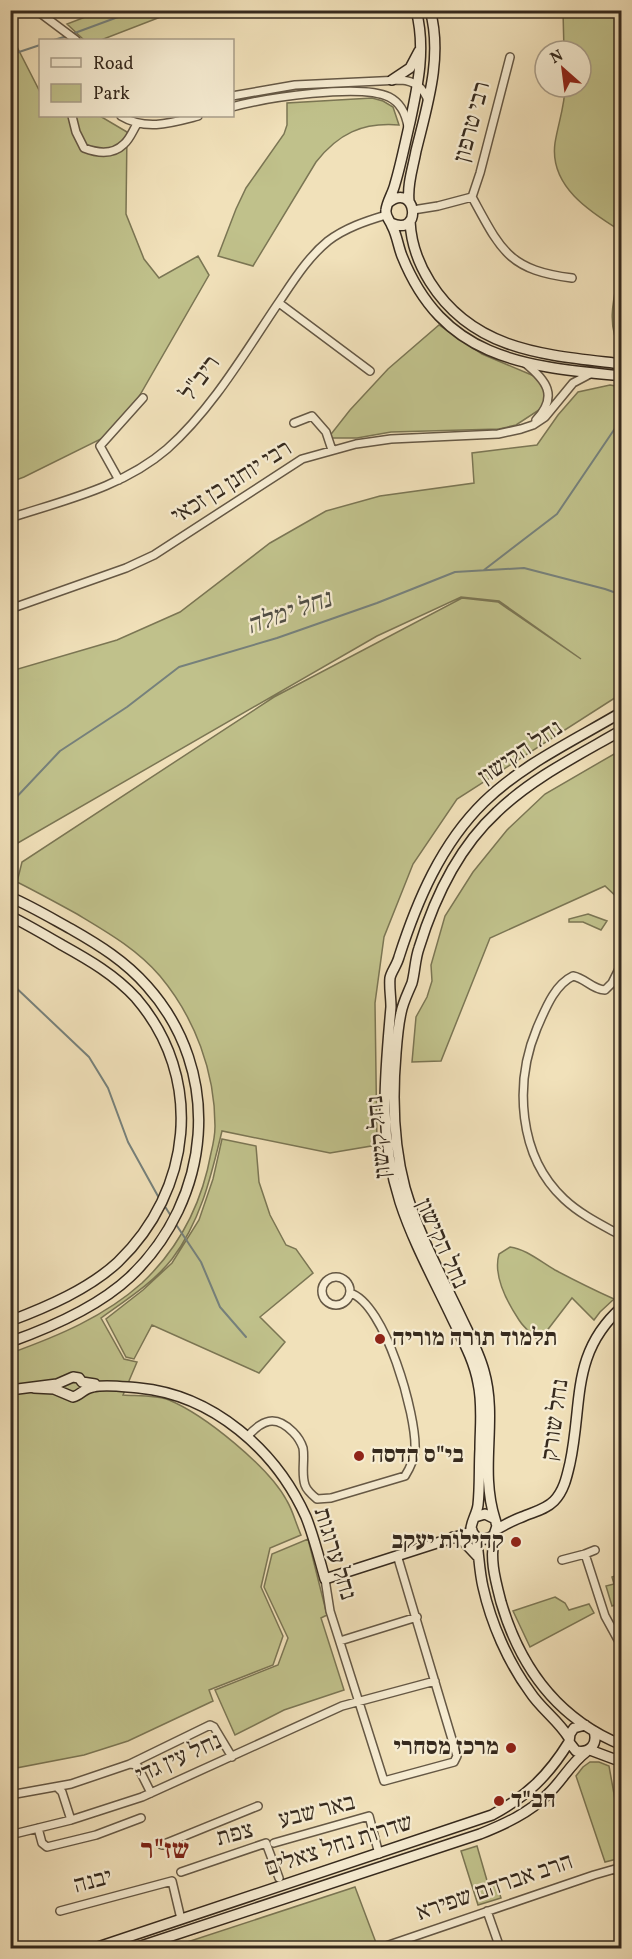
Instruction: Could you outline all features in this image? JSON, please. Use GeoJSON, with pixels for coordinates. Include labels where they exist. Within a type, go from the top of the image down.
{"type":"FeatureCollection","features":[{"type":"Feature","properties":{"kind":"main road"},"geometry":{"type":"LineString","coordinates":[[416,10],[421,46],[418,85],[394,190],[388,203],[389,219],[406,266],[422,294],[443,320],[478,345],[505,357],[541,367],[621,376]]}},
{"type":"Feature","properties":{"kind":"main road"},"geometry":{"type":"LineString","coordinates":[[430,10],[434,57],[428,101],[409,184],[413,216],[410,221],[412,242],[424,273],[452,311],[477,330],[509,345],[543,354],[621,364]]}},
{"type":"Feature","properties":{"kind":"main road"},"geometry":{"type":"LineString","coordinates":[[392,80],[410,68],[421,46]]}},
{"type":"Feature","properties":{"kind":"main road"},"geometry":{"type":"LineString","coordinates":[[388,203],[400,198],[411,206]]}},
{"type":"Feature","properties":{"kind":"main road"},"geometry":{"type":"LineString","coordinates":[[389,219],[399,226],[410,221]]}},
{"type":"Feature","properties":{"kind":"main road","name":"נחל הקישון"},"geometry":{"type":"LineString","coordinates":[[395,970],[409,926],[429,880],[448,847],[475,812],[523,771],[621,712]]}},
{"type":"Feature","properties":{"kind":"main road","name":"נחל הקישון"},"geometry":{"type":"LineString","coordinates":[[411,982],[419,947],[435,904],[461,855],[478,832],[518,794],[621,730]]}},
{"type":"Feature","properties":{"kind":"main road"},"geometry":{"type":"LineString","coordinates":[[10,897],[29,905],[107,950],[148,986],[183,1043],[198,1096],[200,1128],[189,1185],[182,1205],[153,1252],[129,1278],[100,1300],[66,1318],[10,1342]]}},
{"type":"Feature","properties":{"kind":"main road"},"geometry":{"type":"LineString","coordinates":[[10,916],[99,966],[136,998],[150,1017],[167,1049],[181,1096],[182,1124],[172,1177],[166,1195],[139,1238],[117,1262],[89,1283],[57,1301],[10,1321]]}},
{"type":"Feature","properties":{"kind":"main road"},"geometry":{"type":"LineString","coordinates":[[406,969],[411,982],[400,991],[393,987],[390,981],[395,970],[406,969]]}},
{"type":"Feature","properties":{"kind":"main road","name":"נחל הקישון"},"geometry":{"type":"LineString","coordinates":[[390,981],[391,1004],[384,1085],[387,1138],[396,1189],[405,1215],[471,1359],[478,1384],[481,1410],[479,1494],[475,1517]]}},
{"type":"Feature","properties":{"kind":"main road","name":"נחל קישון"},"geometry":{"type":"LineString","coordinates":[[411,982],[401,1014],[393,1086],[397,1147],[405,1187],[414,1214],[484,1368],[490,1410],[487,1484],[495,1519]]}},
{"type":"Feature","properties":{"kind":"main road","name":"נחל שורק"},"geometry":{"type":"LineString","coordinates":[[496,1532],[521,1517],[545,1508],[557,1498],[562,1490],[575,1436],[579,1390],[585,1360],[600,1330],[619,1310]]}},
{"type":"Feature","properties":{"kind":"main road"},"geometry":{"type":"LineString","coordinates":[[10,1390],[64,1382],[73,1377],[79,1378],[82,1387],[75,1397],[54,1389],[34,1388]]}},
{"type":"Feature","properties":{"kind":"main road"},"geometry":{"type":"LineString","coordinates":[[64,1382],[65,1393]]}},
{"type":"Feature","properties":{"kind":"main road","name":"נחל ערוגות"},"geometry":{"type":"LineString","coordinates":[[82,1387],[148,1389],[172,1394],[195,1402],[247,1437],[265,1455],[294,1495],[315,1542],[325,1579]]}},
{"type":"Feature","properties":{"kind":"main road"},"geometry":{"type":"LineString","coordinates":[[621,1746],[603,1738],[566,1712],[542,1686],[525,1661],[504,1612],[493,1569],[495,1519],[485,1514],[475,1517],[472,1523],[486,1600],[512,1664],[531,1694],[562,1726],[576,1751],[588,1751],[621,1762]]}},
{"type":"Feature","properties":{"kind":"main road","name":"נחל שורק"},"geometry":{"type":"LineString","coordinates":[[495,1519],[521,1517]]}},
{"type":"Feature","properties":{"kind":"main road"},"geometry":{"type":"LineString","coordinates":[[325,1579],[453,1537],[474,1533],[486,1540],[496,1532]]}},
{"type":"Feature","properties":{"kind":"main road"},"geometry":{"type":"LineString","coordinates":[[453,1537],[463,1540],[478,1557]]}},
{"type":"Feature","properties":{"kind":"main road"},"geometry":{"type":"LineString","coordinates":[[569,1740],[574,1728],[590,1728]]}},
{"type":"Feature","properties":{"kind":"main road"},"geometry":{"type":"LineString","coordinates":[[588,1751],[595,1743],[590,1728]]}},
{"type":"Feature","properties":{"kind":"main road","name":"שדרות נחל צאלים"},"geometry":{"type":"LineString","coordinates":[[95,1948],[476,1821],[507,1807],[534,1788],[558,1759],[569,1740]]}},
{"type":"Feature","properties":{"kind":"main road","name":"שדרות נחל צאלים"},"geometry":{"type":"LineString","coordinates":[[135,1948],[497,1827],[531,1809],[588,1751]]}},
{"type":"Feature","properties":{"kind":"street"},"geometry":{"type":"LineString","coordinates":[[36,10],[75,39]]}},
{"type":"Feature","properties":{"kind":"street"},"geometry":{"type":"LineString","coordinates":[[55,25],[69,39]]}},
{"type":"Feature","properties":{"kind":"street","name":"רבי טרפון"},"geometry":{"type":"LineString","coordinates":[[472,197],[510,57]]}},
{"type":"Feature","properties":{"kind":"street"},"geometry":{"type":"LineString","coordinates":[[234,96],[295,85],[408,80],[418,85],[426,94],[428,101]]}},
{"type":"Feature","properties":{"kind":"street"},"geometry":{"type":"LineString","coordinates":[[234,106],[296,95],[374,93],[390,98],[400,106],[406,116],[408,131]]}},
{"type":"Feature","properties":{"kind":"street"},"geometry":{"type":"LineString","coordinates":[[72,117],[76,132],[84,148],[93,152],[107,153],[124,144],[137,124]]}},
{"type":"Feature","properties":{"kind":"street"},"geometry":{"type":"LineString","coordinates":[[123,117],[137,124],[155,125],[193,117]]}},
{"type":"Feature","properties":{"kind":"street"},"geometry":{"type":"LineString","coordinates":[[411,206],[438,206],[472,197],[492,234],[505,251],[522,265],[538,272],[572,278]]}},
{"type":"Feature","properties":{"kind":"street","name":"ריב\"ל"},"geometry":{"type":"LineString","coordinates":[[10,518],[51,506],[119,480],[147,465],[189,428],[318,251],[329,241],[350,229],[389,219]]}},
{"type":"Feature","properties":{"kind":"street"},"geometry":{"type":"LineString","coordinates":[[279,303],[370,370]]}},
{"type":"Feature","properties":{"kind":"street","name":"רבי יוחנן בן זכאי"},"geometry":{"type":"LineString","coordinates":[[521,429],[541,415],[546,408],[549,396],[548,388],[541,377],[524,363]]}},
{"type":"Feature","properties":{"kind":"street","name":"רבי יוחנן בן זכאי"},"geometry":{"type":"LineString","coordinates":[[10,609],[126,568],[154,555],[302,459],[356,444],[498,434],[521,429],[545,417],[573,382],[594,373]]}},
{"type":"Feature","properties":{"kind":"street"},"geometry":{"type":"LineString","coordinates":[[119,480],[100,446],[143,398]]}},
{"type":"Feature","properties":{"kind":"street"},"geometry":{"type":"LineString","coordinates":[[294,423],[312,416],[326,432],[332,450]]}},
{"type":"Feature","properties":{"kind":"street"},"geometry":{"type":"LineString","coordinates":[[621,963],[612,983],[605,990],[597,989],[573,976],[560,984],[531,1042],[526,1068],[523,1108],[531,1149],[552,1187],[572,1207],[621,1236]]}},
{"type":"Feature","properties":{"kind":"street"},"geometry":{"type":"LineString","coordinates":[[247,1437],[256,1427],[269,1421],[279,1421],[288,1427],[302,1446],[304,1482],[310,1494],[316,1499],[331,1498],[405,1476],[411,1466],[415,1448],[413,1424],[403,1380],[376,1318],[365,1301],[350,1293],[346,1282],[340,1278],[328,1280],[322,1288],[322,1294],[330,1304],[343,1303],[350,1293]]}},
{"type":"Feature","properties":{"kind":"street"},"geometry":{"type":"LineString","coordinates":[[562,1560],[595,1550]]}},
{"type":"Feature","properties":{"kind":"street"},"geometry":{"type":"LineString","coordinates":[[585,1554],[606,1616],[621,1647]]}},
{"type":"Feature","properties":{"kind":"street"},"geometry":{"type":"LineString","coordinates":[[397,1555],[435,1681]]}},
{"type":"Feature","properties":{"kind":"street","name":"נחל ערוגות"},"geometry":{"type":"LineString","coordinates":[[325,1579],[330,1611],[384,1781],[454,1762],[457,1756],[435,1681]]}},
{"type":"Feature","properties":{"kind":"street"},"geometry":{"type":"LineString","coordinates":[[340,1641],[417,1617]]}},
{"type":"Feature","properties":{"kind":"street","name":"נחל עין גדי"},"geometry":{"type":"LineString","coordinates":[[10,1836],[72,1820],[151,1794],[322,1714],[358,1701],[435,1681]]}},
{"type":"Feature","properties":{"kind":"street"},"geometry":{"type":"LineString","coordinates":[[10,1795],[71,1784],[130,1764],[210,1725],[214,1727],[232,1757]]}},
{"type":"Feature","properties":{"kind":"street"},"geometry":{"type":"LineString","coordinates":[[130,1764],[137,1765],[151,1794]]}},
{"type":"Feature","properties":{"kind":"street"},"geometry":{"type":"LineString","coordinates":[[57,1786],[62,1792],[72,1820]]}},
{"type":"Feature","properties":{"kind":"street"},"geometry":{"type":"LineString","coordinates":[[162,1845],[258,1806]]}},
{"type":"Feature","properties":{"kind":"street","name":"באר שבע"},"geometry":{"type":"LineString","coordinates":[[274,1843],[369,1816],[379,1854]]}},
{"type":"Feature","properties":{"kind":"street"},"geometry":{"type":"LineString","coordinates":[[38,1828],[42,1843],[47,1847],[96,1835],[141,1818]]}},
{"type":"Feature","properties":{"kind":"street","name":"צפת"},"geometry":{"type":"LineString","coordinates":[[181,1872],[266,1843],[279,1878]]}},
{"type":"Feature","properties":{"kind":"street"},"geometry":{"type":"LineString","coordinates":[[619,1868],[621,1883]]}},
{"type":"Feature","properties":{"kind":"street","name":"הרב אברהם שפירא"},"geometry":{"type":"LineString","coordinates":[[386,1946],[619,1868]]}},
{"type":"Feature","properties":{"kind":"street","name":"יבנה"},"geometry":{"type":"LineString","coordinates":[[60,1911],[172,1881],[181,1919]]}},
{"type":"Feature","properties":{"kind":"street"},"geometry":{"type":"LineString","coordinates":[[487,1911],[500,1948]]}},
{"type":"Feature","properties":{"kind":"green space"},"geometry":{"type":"Polygon","coordinates":[[[101,10],[176,11],[104,39],[83,39],[67,24],[101,10]]]}},
{"type":"Feature","properties":{"kind":"green space"},"geometry":{"type":"Polygon","coordinates":[[[563,11],[621,11],[621,231],[574,196],[558,172],[555,143],[564,99],[593,99],[593,39],[564,39],[563,11]]]}},
{"type":"Feature","properties":{"kind":"green space"},"geometry":{"type":"Polygon","coordinates":[[[10,40],[15,43],[39,90],[39,117],[102,117],[127,132],[126,214],[144,259],[159,278],[198,256],[209,275],[133,407],[109,435],[11,482],[10,40]]]}},
{"type":"Feature","properties":{"kind":"green space"},"geometry":{"type":"Polygon","coordinates":[[[372,98],[393,107],[399,125],[362,128],[342,137],[324,152],[253,266],[218,256],[246,188],[284,134],[287,125],[287,103],[372,98]]]}},
{"type":"Feature","properties":{"kind":"green space"},"geometry":{"type":"Polygon","coordinates":[[[621,262],[622,349],[616,339],[612,318],[621,262]]]}},
{"type":"Feature","properties":{"kind":"green space"},"geometry":{"type":"Polygon","coordinates":[[[439,325],[482,354],[534,376],[543,386],[545,398],[542,408],[516,425],[499,429],[391,432],[357,438],[328,438],[388,369],[439,325]]]}},
{"type":"Feature","properties":{"kind":"green space"},"geometry":{"type":"Polygon","coordinates":[[[610,385],[621,387],[621,694],[457,799],[413,864],[384,937],[375,1003],[377,1145],[330,1153],[222,1131],[204,1198],[182,1244],[156,1276],[101,1318],[124,1359],[137,1362],[123,1395],[164,1398],[200,1417],[251,1458],[266,1473],[289,1505],[301,1535],[270,1548],[261,1587],[283,1636],[273,1665],[209,1690],[213,1701],[128,1741],[84,1755],[11,1769],[11,1353],[46,1340],[96,1316],[127,1295],[155,1269],[178,1240],[195,1207],[207,1172],[215,1126],[211,1086],[201,1046],[172,992],[142,957],[121,942],[77,914],[17,882],[22,862],[274,697],[462,598],[498,602],[581,659],[499,601],[461,597],[377,636],[16,844],[11,872],[11,671],[117,640],[180,612],[270,543],[326,511],[380,496],[474,483],[472,453],[537,445],[578,392],[610,385]]]}},
{"type":"Feature","properties":{"kind":"green space"},"geometry":{"type":"Polygon","coordinates":[[[621,750],[621,901],[605,886],[490,938],[441,1061],[412,1062],[416,1017],[427,997],[432,981],[431,965],[445,916],[473,872],[507,830],[545,794],[621,750]]]}},
{"type":"Feature","properties":{"kind":"green space"},"geometry":{"type":"Polygon","coordinates":[[[588,914],[607,921],[601,930],[583,922],[569,922],[569,919],[588,914]]]}},
{"type":"Feature","properties":{"kind":"green space"},"geometry":{"type":"Polygon","coordinates":[[[222,1139],[256,1146],[259,1182],[270,1215],[286,1245],[296,1249],[313,1273],[260,1317],[285,1342],[259,1373],[152,1325],[134,1359],[126,1357],[106,1319],[143,1290],[172,1263],[199,1220],[213,1179],[222,1139]]]}},
{"type":"Feature","properties":{"kind":"green space"},"geometry":{"type":"Polygon","coordinates":[[[510,1247],[528,1253],[555,1270],[614,1299],[594,1320],[572,1298],[539,1341],[519,1320],[506,1297],[500,1279],[499,1254],[510,1247]]]}},
{"type":"Feature","properties":{"kind":"green space"},"geometry":{"type":"Polygon","coordinates":[[[308,1539],[327,1615],[321,1618],[344,1690],[284,1710],[235,1735],[215,1690],[278,1665],[288,1638],[264,1587],[272,1554],[308,1539]]]}},
{"type":"Feature","properties":{"kind":"green space"},"geometry":{"type":"Polygon","coordinates":[[[621,1574],[621,1603],[612,1606],[606,1586],[614,1584],[612,1577],[621,1574]]]}},
{"type":"Feature","properties":{"kind":"green space"},"geometry":{"type":"Polygon","coordinates":[[[555,1597],[565,1603],[569,1610],[589,1604],[594,1613],[530,1647],[513,1611],[555,1597]]]}},
{"type":"Feature","properties":{"kind":"green space"},"geometry":{"type":"Polygon","coordinates":[[[590,1762],[599,1762],[609,1766],[621,1833],[621,1858],[605,1862],[576,1776],[590,1762]]]}},
{"type":"Feature","properties":{"kind":"green space"},"geometry":{"type":"Polygon","coordinates":[[[477,1846],[488,1884],[496,1882],[501,1898],[478,1905],[461,1851],[477,1846]]]}},
{"type":"Feature","properties":{"kind":"green space"},"geometry":{"type":"Polygon","coordinates":[[[355,1887],[378,1948],[169,1948],[355,1887]]]}},
{"type":"Feature","properties":{"kind":"waterway"},"geometry":{"type":"LineString","coordinates":[[72,34],[137,10]]}},
{"type":"Feature","properties":{"kind":"waterway"},"geometry":{"type":"LineString","coordinates":[[57,39],[67,36]]}},
{"type":"Feature","properties":{"kind":"waterway"},"geometry":{"type":"LineString","coordinates":[[10,55],[39,45]]}},
{"type":"Feature","properties":{"kind":"waterway"},"geometry":{"type":"LineString","coordinates":[[484,570],[557,514],[622,418]]}},
{"type":"Feature","properties":{"kind":"waterway","name":"נחל ימלה"},"geometry":{"type":"LineString","coordinates":[[10,804],[60,751],[127,707],[179,667],[277,638],[377,603],[455,572],[524,568],[622,595]]}},
{"type":"Feature","properties":{"kind":"waterway"},"geometry":{"type":"LineString","coordinates":[[10,982],[89,1057],[108,1088],[128,1142],[159,1198]]}},
{"type":"Feature","properties":{"kind":"waterway"},"geometry":{"type":"LineString","coordinates":[[164,1205],[171,1216]]}},
{"type":"Feature","properties":{"kind":"waterway"},"geometry":{"type":"LineString","coordinates":[[175,1223],[201,1262],[220,1307],[246,1337]]}},
{"type":"Feature","properties":{"kind":"place","name":"תלמוד תורה מוריה"},"geometry":{"type":"Point","coordinates":[380,1339]}},
{"type":"Feature","properties":{"kind":"place","name":"בי\"ס הדסה"},"geometry":{"type":"Point","coordinates":[359,1456]}},
{"type":"Feature","properties":{"kind":"place","name":"קהילות יעקב"},"geometry":{"type":"Point","coordinates":[516,1542]}},
{"type":"Feature","properties":{"kind":"place","name":"מרכז מסחרי"},"geometry":{"type":"Point","coordinates":[511,1748]}},
{"type":"Feature","properties":{"kind":"place","name":"חב\"ד"},"geometry":{"type":"Point","coordinates":[499,1801]}},
{"type":"Feature","properties":{"kind":"district","name":"שז\"ר"},"geometry":{"type":"Point","coordinates":[165,1851]}}]}
